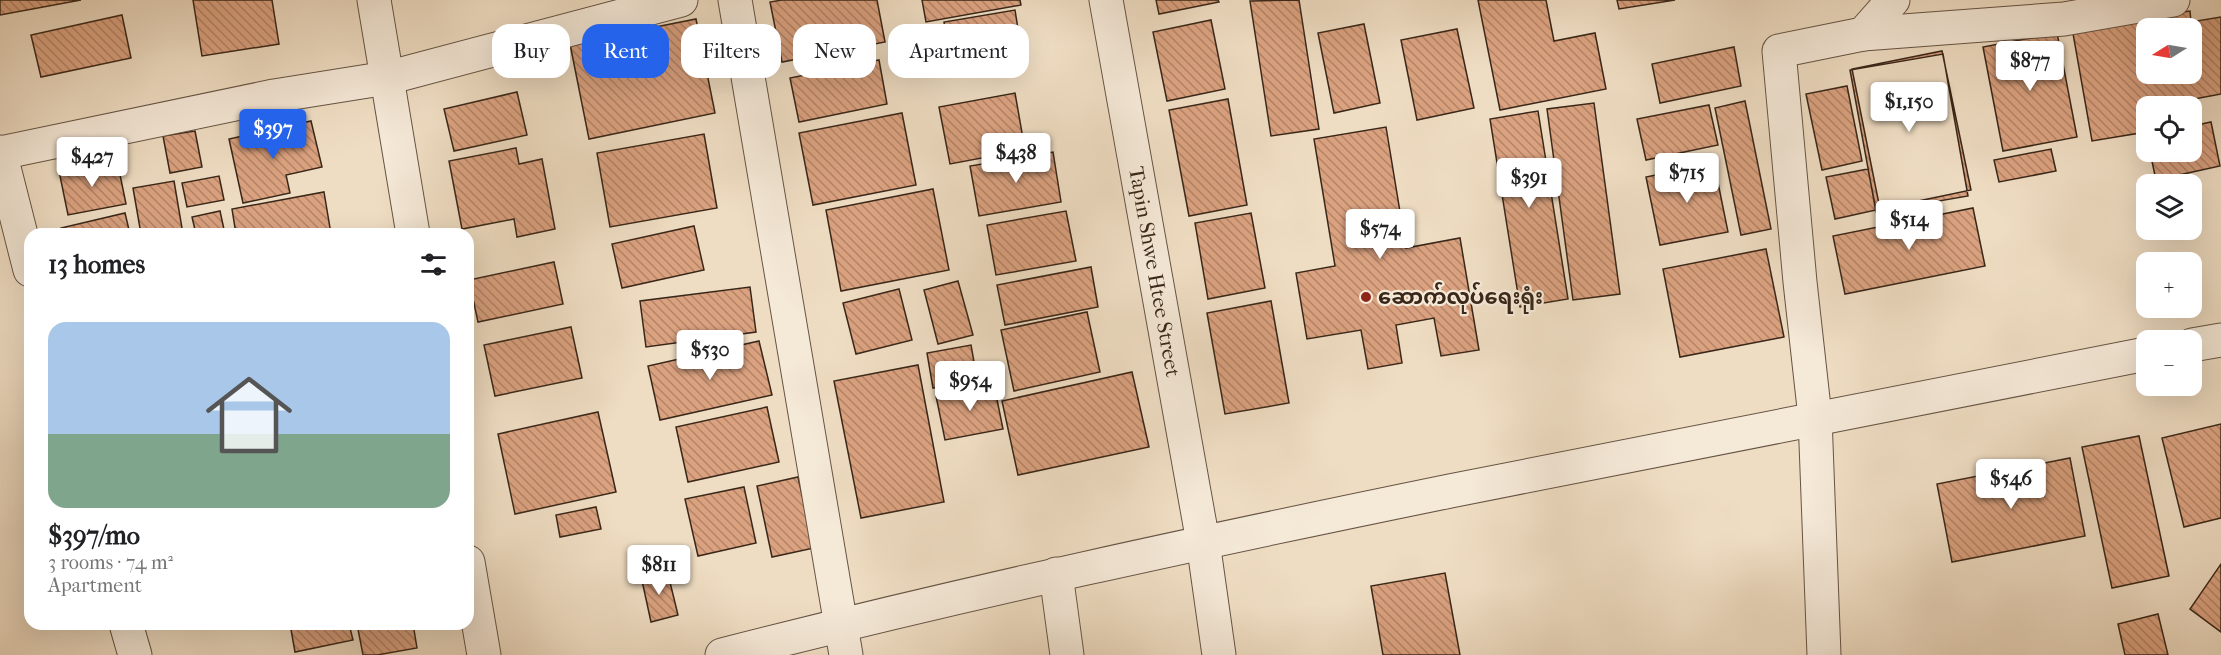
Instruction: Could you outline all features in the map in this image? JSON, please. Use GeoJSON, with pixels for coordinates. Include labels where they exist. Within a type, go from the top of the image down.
{"type":"FeatureCollection","features":[{"type":"Feature","properties":{"kind":"street"},"geometry":{"type":"LineString","coordinates":[[374,0],[412,228]]}},
{"type":"Feature","properties":{"kind":"street"},"geometry":{"type":"LineString","coordinates":[[24,246],[0,152],[274,96],[387,78],[681,0]]}},
{"type":"Feature","properties":{"kind":"street"},"geometry":{"type":"LineString","coordinates":[[735,0],[844,640]]}},
{"type":"Feature","properties":{"kind":"street","name":"Tapin Shwe Htee Street"},"geometry":{"type":"LineString","coordinates":[[1106,0],[1203,542],[1219,655]]}},
{"type":"Feature","properties":{"kind":"street"},"geometry":{"type":"LineString","coordinates":[[1863,34],[1893,0]]}},
{"type":"Feature","properties":{"kind":"street"},"geometry":{"type":"LineString","coordinates":[[1824,655],[1815,417],[1779,51],[1863,34],[2064,19],[2173,0]]}},
{"type":"Feature","properties":{"kind":"street"},"geometry":{"type":"LineString","coordinates":[[2202,343],[2221,340]]}},
{"type":"Feature","properties":{"kind":"street"},"geometry":{"type":"LineString","coordinates":[[722,655],[844,640],[1056,574],[1203,542],[1815,417],[2136,356]]}},
{"type":"Feature","properties":{"kind":"street"},"geometry":{"type":"LineString","coordinates":[[1056,574],[1067,655]]}},
{"type":"Feature","properties":{"kind":"street"},"geometry":{"type":"LineString","coordinates":[[474,597],[484,655]]}},
{"type":"Feature","properties":{"kind":"street"},"geometry":{"type":"LineString","coordinates":[[128,630],[135,655]]}},
{"type":"Feature","properties":{"kind":"building"},"geometry":{"type":"Polygon","coordinates":[[[0,0],[81,0],[0,15],[0,0]]]}},
{"type":"Feature","properties":{"kind":"building"},"geometry":{"type":"Polygon","coordinates":[[[193,0],[272,0],[279,44],[202,56],[193,0]]]}},
{"type":"Feature","properties":{"kind":"building"},"geometry":{"type":"Polygon","coordinates":[[[877,0],[885,42],[876,44],[876,24],[793,24],[793,60],[782,62],[781,24],[774,24],[770,2],[877,0]]]}},
{"type":"Feature","properties":{"kind":"building"},"geometry":{"type":"Polygon","coordinates":[[[922,0],[1020,0],[1021,5],[926,22],[922,0]]]}},
{"type":"Feature","properties":{"kind":"building"},"geometry":{"type":"Polygon","coordinates":[[[1156,0],[1218,0],[1219,2],[1159,14],[1156,0]]]}},
{"type":"Feature","properties":{"kind":"building"},"geometry":{"type":"Polygon","coordinates":[[[1299,0],[1319,129],[1271,136],[1250,1],[1299,0]]]}},
{"type":"Feature","properties":{"kind":"building"},"geometry":{"type":"Polygon","coordinates":[[[1478,0],[1546,0],[1554,41],[1595,33],[1606,89],[1500,110],[1478,0]]]}},
{"type":"Feature","properties":{"kind":"building"},"geometry":{"type":"Polygon","coordinates":[[[1617,0],[1675,0],[1619,9],[1617,0]]]}},
{"type":"Feature","properties":{"kind":"building"},"geometry":{"type":"Polygon","coordinates":[[[1015,10],[1017,24],[944,24],[944,22],[1015,10]]]}},
{"type":"Feature","properties":{"kind":"building"},"geometry":{"type":"Polygon","coordinates":[[[2190,11],[2191,18],[2141,18],[2190,11]]]}},
{"type":"Feature","properties":{"kind":"building"},"geometry":{"type":"Polygon","coordinates":[[[122,15],[131,58],[41,77],[31,35],[122,15]]]}},
{"type":"Feature","properties":{"kind":"building"},"geometry":{"type":"Polygon","coordinates":[[[2221,17],[2221,94],[2202,98],[2136,96],[2136,134],[2092,141],[2072,28],[2136,19],[2136,84],[2202,84],[2202,20],[2221,17]]]}},
{"type":"Feature","properties":{"kind":"building"},"geometry":{"type":"Polygon","coordinates":[[[696,19],[697,24],[681,24],[681,78],[708,78],[715,113],[589,139],[570,44],[582,42],[582,78],[669,78],[669,24],[696,19]]]}},
{"type":"Feature","properties":{"kind":"building"},"geometry":{"type":"Polygon","coordinates":[[[1211,20],[1225,89],[1167,101],[1153,32],[1211,20]]]}},
{"type":"Feature","properties":{"kind":"building"},"geometry":{"type":"Polygon","coordinates":[[[1364,24],[1380,103],[1334,113],[1318,33],[1364,24]]]}},
{"type":"Feature","properties":{"kind":"building"},"geometry":{"type":"Polygon","coordinates":[[[1457,29],[1474,108],[1417,120],[1401,40],[1457,29]]]}},
{"type":"Feature","properties":{"kind":"building"},"geometry":{"type":"Polygon","coordinates":[[[2057,33],[2077,137],[2003,151],[1983,47],[2057,33]]]}},
{"type":"Feature","properties":{"kind":"building"},"geometry":{"type":"Polygon","coordinates":[[[1734,47],[1741,86],[1660,103],[1652,64],[1734,47]]]}},
{"type":"Feature","properties":{"kind":"building"},"geometry":{"type":"Polygon","coordinates":[[[1942,51],[1971,190],[1880,209],[1852,69],[1942,51]]]}},
{"type":"Feature","properties":{"kind":"building"},"geometry":{"type":"Polygon","coordinates":[[[1943,54],[1968,196],[1876,212],[1850,70],[1943,54]]]}},
{"type":"Feature","properties":{"kind":"building"},"geometry":{"type":"Polygon","coordinates":[[[879,60],[887,104],[799,122],[790,78],[876,78],[876,61],[879,60]]]}},
{"type":"Feature","properties":{"kind":"building"},"geometry":{"type":"Polygon","coordinates":[[[1847,86],[1862,161],[1822,170],[1806,94],[1847,86]]]}},
{"type":"Feature","properties":{"kind":"building"},"geometry":{"type":"Polygon","coordinates":[[[517,92],[527,135],[454,151],[444,109],[517,92]]]}},
{"type":"Feature","properties":{"kind":"building"},"geometry":{"type":"Polygon","coordinates":[[[1015,93],[1025,150],[950,164],[939,107],[1015,93]]]}},
{"type":"Feature","properties":{"kind":"building"},"geometry":{"type":"Polygon","coordinates":[[[1228,99],[1247,205],[1189,216],[1169,110],[1228,99]]]}},
{"type":"Feature","properties":{"kind":"building"},"geometry":{"type":"Polygon","coordinates":[[[1745,101],[1771,229],[1741,235],[1715,108],[1745,101]]]}},
{"type":"Feature","properties":{"kind":"building"},"geometry":{"type":"Polygon","coordinates":[[[1594,103],[1620,294],[1573,300],[1547,109],[1594,103]]]}},
{"type":"Feature","properties":{"kind":"building"},"geometry":{"type":"Polygon","coordinates":[[[1709,105],[1718,145],[1646,160],[1637,119],[1709,105]]]}},
{"type":"Feature","properties":{"kind":"building"},"geometry":{"type":"Polygon","coordinates":[[[1538,111],[1568,299],[1520,307],[1490,119],[1538,111]]]}},
{"type":"Feature","properties":{"kind":"building"},"geometry":{"type":"Polygon","coordinates":[[[902,113],[916,185],[813,205],[799,133],[902,113]]]}},
{"type":"Feature","properties":{"kind":"building"},"geometry":{"type":"Polygon","coordinates":[[[311,121],[322,167],[286,175],[290,193],[243,203],[229,139],[311,121]]]}},
{"type":"Feature","properties":{"kind":"building"},"geometry":{"type":"Polygon","coordinates":[[[2211,122],[2220,166],[2183,174],[2155,174],[2152,162],[2202,162],[2202,124],[2211,122]]]}},
{"type":"Feature","properties":{"kind":"building"},"geometry":{"type":"Polygon","coordinates":[[[1386,127],[1406,248],[1460,238],[1479,350],[1441,356],[1434,318],[1396,325],[1402,363],[1368,369],[1361,330],[1307,339],[1296,273],[1335,266],[1314,139],[1386,127]]]}},
{"type":"Feature","properties":{"kind":"building"},"geometry":{"type":"Polygon","coordinates":[[[195,131],[202,167],[170,173],[163,136],[195,131]]]}},
{"type":"Feature","properties":{"kind":"building"},"geometry":{"type":"Polygon","coordinates":[[[704,134],[717,208],[610,227],[597,153],[704,134]]]}},
{"type":"Feature","properties":{"kind":"building"},"geometry":{"type":"Polygon","coordinates":[[[516,148],[519,164],[542,159],[555,229],[517,237],[514,219],[462,228],[449,161],[516,148]]]}},
{"type":"Feature","properties":{"kind":"building"},"geometry":{"type":"Polygon","coordinates":[[[2051,149],[2056,171],[1999,182],[1994,160],[2051,149]]]}},
{"type":"Feature","properties":{"kind":"building"},"geometry":{"type":"Polygon","coordinates":[[[1053,152],[1061,202],[979,216],[970,166],[1053,152]]]}},
{"type":"Feature","properties":{"kind":"building"},"geometry":{"type":"Polygon","coordinates":[[[117,160],[126,204],[68,215],[59,171],[117,160]]]}},
{"type":"Feature","properties":{"kind":"building"},"geometry":{"type":"Polygon","coordinates":[[[1714,163],[1728,232],[1660,245],[1646,177],[1714,163]]]}},
{"type":"Feature","properties":{"kind":"building"},"geometry":{"type":"Polygon","coordinates":[[[1868,169],[1876,210],[1835,219],[1826,177],[1868,169]]]}},
{"type":"Feature","properties":{"kind":"building"},"geometry":{"type":"Polygon","coordinates":[[[219,176],[224,200],[187,207],[182,183],[219,176]]]}},
{"type":"Feature","properties":{"kind":"building"},"geometry":{"type":"Polygon","coordinates":[[[174,181],[182,228],[140,228],[133,188],[174,181]]]}},
{"type":"Feature","properties":{"kind":"building"},"geometry":{"type":"Polygon","coordinates":[[[933,189],[949,270],[841,291],[826,210],[933,189]]]}},
{"type":"Feature","properties":{"kind":"building"},"geometry":{"type":"Polygon","coordinates":[[[324,192],[330,228],[235,228],[232,209],[324,192]]]}},
{"type":"Feature","properties":{"kind":"building"},"geometry":{"type":"Polygon","coordinates":[[[1973,208],[1985,266],[1845,294],[1833,236],[1973,208]]]}},
{"type":"Feature","properties":{"kind":"building"},"geometry":{"type":"Polygon","coordinates":[[[220,211],[224,228],[195,228],[192,217],[220,211]]]}},
{"type":"Feature","properties":{"kind":"building"},"geometry":{"type":"Polygon","coordinates":[[[1066,211],[1076,261],[996,275],[987,225],[1066,211]]]}},
{"type":"Feature","properties":{"kind":"building"},"geometry":{"type":"Polygon","coordinates":[[[125,213],[129,228],[61,228],[125,213]]]}},
{"type":"Feature","properties":{"kind":"building"},"geometry":{"type":"Polygon","coordinates":[[[1251,213],[1265,288],[1208,299],[1195,223],[1251,213]]]}},
{"type":"Feature","properties":{"kind":"building"},"geometry":{"type":"Polygon","coordinates":[[[694,226],[704,270],[622,288],[612,244],[694,226]]]}},
{"type":"Feature","properties":{"kind":"building"},"geometry":{"type":"Polygon","coordinates":[[[1766,249],[1784,337],[1680,357],[1663,269],[1766,249]]]}},
{"type":"Feature","properties":{"kind":"building"},"geometry":{"type":"Polygon","coordinates":[[[554,262],[563,304],[478,322],[474,303],[474,279],[554,262]]]}},
{"type":"Feature","properties":{"kind":"building"},"geometry":{"type":"Polygon","coordinates":[[[1091,267],[1098,307],[1005,325],[997,285],[1091,267]]]}},
{"type":"Feature","properties":{"kind":"building"},"geometry":{"type":"Polygon","coordinates":[[[958,281],[973,335],[938,344],[924,290],[958,281]]]}},
{"type":"Feature","properties":{"kind":"building"},"geometry":{"type":"Polygon","coordinates":[[[750,287],[756,332],[646,347],[640,301],[750,287]]]}},
{"type":"Feature","properties":{"kind":"building"},"geometry":{"type":"Polygon","coordinates":[[[899,289],[912,340],[856,354],[843,303],[899,289]]]}},
{"type":"Feature","properties":{"kind":"building"},"geometry":{"type":"Polygon","coordinates":[[[1271,301],[1289,403],[1225,414],[1207,313],[1271,301]]]}},
{"type":"Feature","properties":{"kind":"building"},"geometry":{"type":"Polygon","coordinates":[[[1087,312],[1100,372],[1014,391],[1001,330],[1087,312]]]}},
{"type":"Feature","properties":{"kind":"building"},"geometry":{"type":"Polygon","coordinates":[[[571,327],[582,378],[495,396],[484,345],[571,327]]]}},
{"type":"Feature","properties":{"kind":"building"},"geometry":{"type":"Polygon","coordinates":[[[759,341],[772,395],[660,420],[648,366],[759,341]]]}},
{"type":"Feature","properties":{"kind":"building"},"geometry":{"type":"Polygon","coordinates":[[[971,345],[977,379],[933,388],[927,353],[971,345]]]}},
{"type":"Feature","properties":{"kind":"building"},"geometry":{"type":"Polygon","coordinates":[[[918,365],[944,502],[861,518],[834,381],[918,365]]]}},
{"type":"Feature","properties":{"kind":"building"},"geometry":{"type":"Polygon","coordinates":[[[1132,372],[1149,447],[1018,475],[1002,401],[1132,372]]]}},
{"type":"Feature","properties":{"kind":"building"},"geometry":{"type":"Polygon","coordinates":[[[994,385],[1003,429],[945,440],[936,396],[994,385]]]}},
{"type":"Feature","properties":{"kind":"building"},"geometry":{"type":"Polygon","coordinates":[[[767,407],[779,462],[688,482],[676,427],[767,407]]]}},
{"type":"Feature","properties":{"kind":"building"},"geometry":{"type":"Polygon","coordinates":[[[598,412],[616,492],[515,514],[498,434],[598,412]]]}},
{"type":"Feature","properties":{"kind":"building"},"geometry":{"type":"Polygon","coordinates":[[[2221,424],[2221,518],[2184,527],[2162,438],[2221,424]]]}},
{"type":"Feature","properties":{"kind":"building"},"geometry":{"type":"Polygon","coordinates":[[[2139,436],[2169,576],[2112,588],[2082,447],[2139,436]]]}},
{"type":"Feature","properties":{"kind":"building"},"geometry":{"type":"Polygon","coordinates":[[[2070,458],[2085,536],[1952,562],[1937,484],[2070,458]]]}},
{"type":"Feature","properties":{"kind":"building"},"geometry":{"type":"Polygon","coordinates":[[[798,477],[814,548],[772,557],[757,486],[798,477]]]}},
{"type":"Feature","properties":{"kind":"building"},"geometry":{"type":"Polygon","coordinates":[[[744,487],[756,543],[698,556],[685,499],[744,487]]]}},
{"type":"Feature","properties":{"kind":"building"},"geometry":{"type":"Polygon","coordinates":[[[596,507],[601,529],[560,537],[556,515],[596,507]]]}},
{"type":"Feature","properties":{"kind":"building"},"geometry":{"type":"Polygon","coordinates":[[[2221,564],[2221,632],[2190,609],[2221,564]]]}},
{"type":"Feature","properties":{"kind":"building"},"geometry":{"type":"Polygon","coordinates":[[[667,570],[678,615],[651,622],[641,576],[667,570]]]}},
{"type":"Feature","properties":{"kind":"building"},"geometry":{"type":"Polygon","coordinates":[[[1445,573],[1460,655],[1383,655],[1371,586],[1445,573]]]}},
{"type":"Feature","properties":{"kind":"building"},"geometry":{"type":"Polygon","coordinates":[[[2158,614],[2168,655],[2125,655],[2118,624],[2158,614]]]}},
{"type":"Feature","properties":{"kind":"building"},"geometry":{"type":"Polygon","coordinates":[[[291,630],[350,630],[353,640],[295,652],[291,630]]]}},
{"type":"Feature","properties":{"kind":"building"},"geometry":{"type":"Polygon","coordinates":[[[358,630],[414,630],[417,648],[363,655],[358,630]]]}},
{"type":"Feature","properties":{"kind":"place","name":"ဆောက်လုပ်ရေးရုံး"},"geometry":{"type":"Point","coordinates":[1366,297]}}]}
